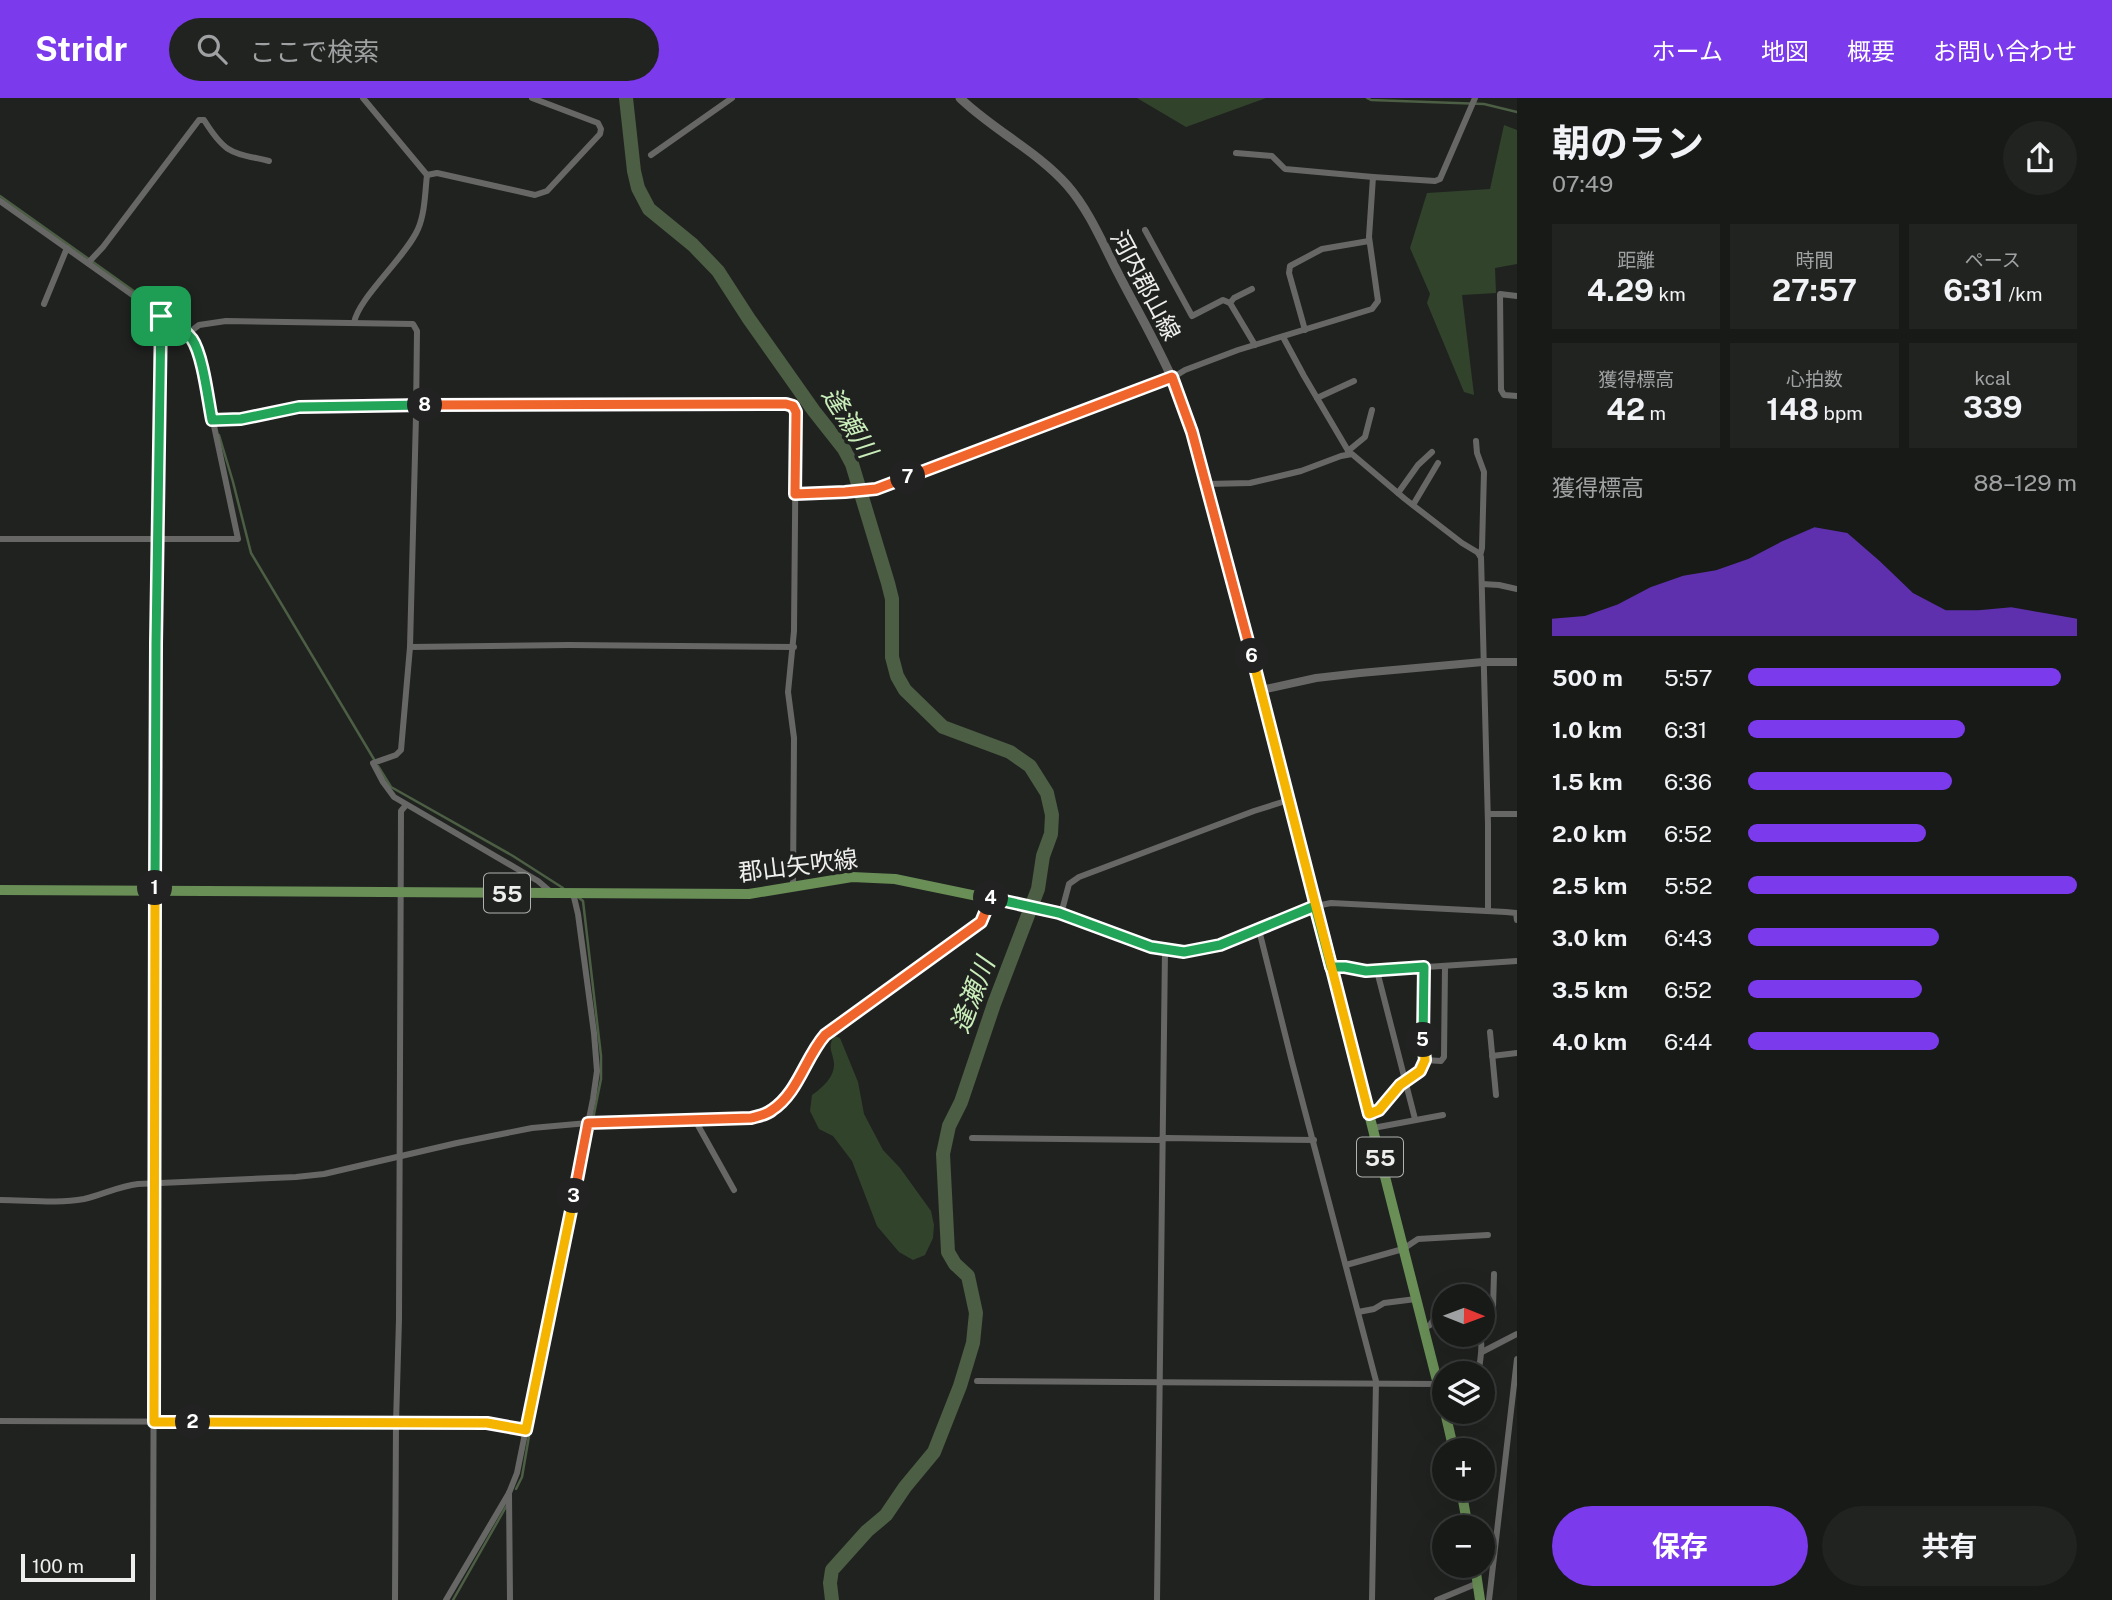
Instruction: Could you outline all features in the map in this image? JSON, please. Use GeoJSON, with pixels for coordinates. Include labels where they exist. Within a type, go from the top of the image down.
{"type":"FeatureCollection","features":[{"type":"Feature","properties":{"kind":"main road","name":"河内郡山線"},"geometry":{"type":"LineString","coordinates":[[960,98],[1068,186],[1107,251],[1172,377],[1207,484],[1315,906]]}},
{"type":"Feature","properties":{"kind":"main road","name":"郡山矢吹線"},"geometry":{"type":"LineString","coordinates":[[0,890],[749,894],[835,879],[872,877],[913,882],[1060,914],[1138,943],[1184,952],[1205,949],[1315,906]]}},
{"type":"Feature","properties":{"kind":"main road","name":"55"},"geometry":{"type":"LineString","coordinates":[[1315,906],[1432,1361]]}},
{"type":"Feature","properties":{"kind":"main road"},"geometry":{"type":"LineString","coordinates":[[1477,1578],[1480,1600]]}},
{"type":"Feature","properties":{"kind":"street"},"geometry":{"type":"LineString","coordinates":[[354,323],[362,306],[418,230],[427,175],[363,98]]}},
{"type":"Feature","properties":{"kind":"street"},"geometry":{"type":"LineString","coordinates":[[427,175],[437,173],[535,195],[545,193],[596,139],[601,129],[598,123],[532,98]]}},
{"type":"Feature","properties":{"kind":"street"},"geometry":{"type":"LineString","coordinates":[[651,155],[732,98]]}},
{"type":"Feature","properties":{"kind":"street"},"geometry":{"type":"LineString","coordinates":[[1236,153],[1272,156],[1285,169],[1435,181],[1440,179],[1475,98]]}},
{"type":"Feature","properties":{"kind":"street"},"geometry":{"type":"LineString","coordinates":[[88,262],[103,247],[199,120],[204,120],[223,147],[269,161]]}},
{"type":"Feature","properties":{"kind":"street"},"geometry":{"type":"LineString","coordinates":[[795,494],[876,489],[1185,370],[1255,345],[1373,309],[1378,301],[1369,241],[1373,177]]}},
{"type":"Feature","properties":{"kind":"street"},"geometry":{"type":"LineString","coordinates":[[0,201],[88,262],[187,334],[194,342],[238,539],[0,540]]}},
{"type":"Feature","properties":{"kind":"street"},"geometry":{"type":"LineString","coordinates":[[1145,230],[1192,316],[1223,300],[1230,303],[1255,345]]}},
{"type":"Feature","properties":{"kind":"street"},"geometry":{"type":"LineString","coordinates":[[1305,330],[1290,278],[1290,266],[1322,249],[1369,241]]}},
{"type":"Feature","properties":{"kind":"street"},"geometry":{"type":"LineString","coordinates":[[44,304],[67,248]]}},
{"type":"Feature","properties":{"kind":"street"},"geometry":{"type":"LineString","coordinates":[[1230,303],[1252,289]]}},
{"type":"Feature","properties":{"kind":"street"},"geometry":{"type":"LineString","coordinates":[[1517,296],[1500,294],[1501,390],[1504,395],[1517,396]]}},
{"type":"Feature","properties":{"kind":"street"},"geometry":{"type":"LineString","coordinates":[[153,1600],[156,644],[161,316]]}},
{"type":"Feature","properties":{"kind":"street"},"geometry":{"type":"LineString","coordinates":[[187,334],[200,325],[215,322],[414,326],[417,335],[410,647],[401,750],[396,755],[373,763],[390,791],[406,805],[538,881],[552,893]]}},
{"type":"Feature","properties":{"kind":"street"},"geometry":{"type":"LineString","coordinates":[[1283,337],[1349,453],[1480,556],[1488,814],[1488,911]]}},
{"type":"Feature","properties":{"kind":"street"},"geometry":{"type":"LineString","coordinates":[[1317,398],[1354,381]]}},
{"type":"Feature","properties":{"kind":"street"},"geometry":{"type":"LineString","coordinates":[[212,420],[241,419],[299,407],[790,405],[795,409],[793,647],[788,676],[794,726],[793,887]]}},
{"type":"Feature","properties":{"kind":"street"},"geometry":{"type":"LineString","coordinates":[[1207,484],[1261,481],[1301,471],[1349,453],[1365,437],[1372,410]]}},
{"type":"Feature","properties":{"kind":"street"},"geometry":{"type":"LineString","coordinates":[[1476,441],[1484,472],[1480,556]]}},
{"type":"Feature","properties":{"kind":"street"},"geometry":{"type":"LineString","coordinates":[[1398,493],[1418,465],[1432,452]]}},
{"type":"Feature","properties":{"kind":"street"},"geometry":{"type":"LineString","coordinates":[[1412,505],[1438,463]]}},
{"type":"Feature","properties":{"kind":"street"},"geometry":{"type":"LineString","coordinates":[[1482,584],[1499,584],[1517,589]]}},
{"type":"Feature","properties":{"kind":"street"},"geometry":{"type":"LineString","coordinates":[[410,647],[793,647]]}},
{"type":"Feature","properties":{"kind":"street"},"geometry":{"type":"LineString","coordinates":[[1261,690],[1317,678],[1483,662],[1517,662]]}},
{"type":"Feature","properties":{"kind":"street"},"geometry":{"type":"LineString","coordinates":[[1060,914],[1072,881],[1289,800]]}},
{"type":"Feature","properties":{"kind":"street"},"geometry":{"type":"LineString","coordinates":[[395,1600],[401,811],[406,805]]}},
{"type":"Feature","properties":{"kind":"street"},"geometry":{"type":"LineString","coordinates":[[1488,814],[1517,814]]}},
{"type":"Feature","properties":{"kind":"street"},"geometry":{"type":"LineString","coordinates":[[446,1600],[509,1493],[517,1473],[588,1123],[597,1071],[578,914],[573,893]]}},
{"type":"Feature","properties":{"kind":"street"},"geometry":{"type":"LineString","coordinates":[[0,1200],[71,1201],[125,1186],[324,1174],[532,1128],[588,1123],[751,1118],[769,1112],[790,1091],[825,1035],[981,922],[990,898]]}},
{"type":"Feature","properties":{"kind":"street"},"geometry":{"type":"LineString","coordinates":[[1315,906],[1331,903],[1488,911],[1517,915]]}},
{"type":"Feature","properties":{"kind":"street"},"geometry":{"type":"LineString","coordinates":[[1259,930],[1376,1385],[1372,1600]]}},
{"type":"Feature","properties":{"kind":"street"},"geometry":{"type":"LineString","coordinates":[[1157,1600],[1164,950]]}},
{"type":"Feature","properties":{"kind":"street"},"geometry":{"type":"LineString","coordinates":[[1331,967],[1377,971],[1517,961]]}},
{"type":"Feature","properties":{"kind":"street"},"geometry":{"type":"LineString","coordinates":[[1425,1060],[1441,1061],[1444,1057],[1445,966]]}},
{"type":"Feature","properties":{"kind":"street"},"geometry":{"type":"LineString","coordinates":[[1369,1114],[1383,1107],[1405,1080],[1420,1071],[1425,1060],[1422,1031],[1424,967]]}},
{"type":"Feature","properties":{"kind":"street"},"geometry":{"type":"LineString","coordinates":[[1377,971],[1415,1119]]}},
{"type":"Feature","properties":{"kind":"street"},"geometry":{"type":"LineString","coordinates":[[1490,1032],[1496,1095]]}},
{"type":"Feature","properties":{"kind":"street"},"geometry":{"type":"LineString","coordinates":[[1492,1055],[1517,1053]]}},
{"type":"Feature","properties":{"kind":"street"},"geometry":{"type":"LineString","coordinates":[[1373,1128],[1443,1115]]}},
{"type":"Feature","properties":{"kind":"street"},"geometry":{"type":"LineString","coordinates":[[695,1120],[734,1190]]}},
{"type":"Feature","properties":{"kind":"street"},"geometry":{"type":"LineString","coordinates":[[972,1138],[1314,1140]]}},
{"type":"Feature","properties":{"kind":"street"},"geometry":{"type":"LineString","coordinates":[[1346,1265],[1403,1248],[1418,1239],[1488,1235]]}},
{"type":"Feature","properties":{"kind":"street"},"geometry":{"type":"LineString","coordinates":[[1494,1274],[1494,1284]]}},
{"type":"Feature","properties":{"kind":"street"},"geometry":{"type":"LineString","coordinates":[[1358,1312],[1374,1309],[1384,1303],[1416,1299]]}},
{"type":"Feature","properties":{"kind":"street"},"geometry":{"type":"LineString","coordinates":[[1424,1328],[1432,1322]]}},
{"type":"Feature","properties":{"kind":"street"},"geometry":{"type":"LineString","coordinates":[[1482,1352],[1517,1335]]}},
{"type":"Feature","properties":{"kind":"street"},"geometry":{"type":"LineString","coordinates":[[1479,1361],[1482,1348]]}},
{"type":"Feature","properties":{"kind":"street"},"geometry":{"type":"LineString","coordinates":[[1489,1600],[1517,1359]]}},
{"type":"Feature","properties":{"kind":"street"},"geometry":{"type":"LineString","coordinates":[[977,1381],[1432,1384]]}},
{"type":"Feature","properties":{"kind":"street"},"geometry":{"type":"LineString","coordinates":[[0,1421],[487,1423],[526,1430]]}},
{"type":"Feature","properties":{"kind":"street"},"geometry":{"type":"LineString","coordinates":[[509,1493],[510,1600]]}},
{"type":"Feature","properties":{"kind":"street"},"geometry":{"type":"LineString","coordinates":[[1437,1600],[1478,1583]]}},
{"type":"Feature","properties":{"kind":"green space"},"geometry":{"type":"Polygon","coordinates":[[[1137,98],[1266,98],[1186,127],[1137,98]]]}},
{"type":"Feature","properties":{"kind":"green space"},"geometry":{"type":"Polygon","coordinates":[[[1504,125],[1517,130],[1517,264],[1495,268],[1496,293],[1462,295],[1474,395],[1464,392],[1427,303],[1430,294],[1410,248],[1427,193],[1490,189],[1504,125]]]}},
{"type":"Feature","properties":{"kind":"green space"},"geometry":{"type":"Polygon","coordinates":[[[834,1036],[840,1038],[858,1082],[864,1114],[883,1150],[900,1168],[931,1211],[933,1238],[925,1255],[913,1260],[899,1252],[877,1226],[852,1161],[833,1136],[819,1129],[810,1111],[812,1095],[824,1085],[834,1068],[831,1047],[834,1036]]]}},
{"type":"Feature","properties":{"kind":"waterway","name":"逢瀬川"},"geometry":{"type":"LineString","coordinates":[[626,98],[634,171],[638,188],[649,209],[693,245],[718,271],[852,464],[892,599],[892,657],[897,676],[905,690],[943,727],[1010,752],[1030,766],[1047,793],[1052,815],[1051,834],[1043,856],[1038,889],[994,1004],[961,1102],[949,1126],[943,1154],[948,1252],[955,1264],[968,1276],[976,1313],[973,1343],[960,1386],[934,1452],[886,1515],[867,1531],[832,1570],[832,1600]]}},
{"type":"Feature","properties":{"kind":"waterway"},"geometry":{"type":"LineString","coordinates":[[1367,98],[1484,104],[1517,112]]}},
{"type":"Feature","properties":{"kind":"waterway"},"geometry":{"type":"LineString","coordinates":[[0,196],[190,331],[201,348],[211,398]]}},
{"type":"Feature","properties":{"kind":"waterway"},"geometry":{"type":"LineString","coordinates":[[219,435],[251,553],[375,761]]}},
{"type":"Feature","properties":{"kind":"waterway"},"geometry":{"type":"LineString","coordinates":[[378,766],[391,787],[513,856],[563,888]]}},
{"type":"Feature","properties":{"kind":"waterway"},"geometry":{"type":"LineString","coordinates":[[532,1424],[601,1079],[601,1056],[583,901],[578,897]]}},
{"type":"Feature","properties":{"kind":"waterway"},"geometry":{"type":"LineString","coordinates":[[516,1489],[522,1477],[529,1436]]}},
{"type":"Feature","properties":{"kind":"waterway"},"geometry":{"type":"LineString","coordinates":[[453,1600],[507,1505]]}},
{"type":"Feature","properties":{"kind":"route"},"geometry":{"type":"LineString","coordinates":[[161,316],[156,644],[154,1422],[487,1423],[526,1430],[588,1123],[751,1118],[769,1112],[778,1106],[790,1091],[825,1035],[981,922],[990,898],[1059,913],[1138,943],[1184,952],[1220,945],[1315,906],[1331,967],[1349,967],[1359,971],[1424,967],[1422,1031],[1425,1060],[1422,1069],[1404,1081],[1383,1107],[1369,1114],[1315,906],[1261,690],[1207,484],[1182,400],[1172,377],[876,489],[795,494],[796,412],[793,406],[786,404],[299,407],[241,419],[212,420],[194,342],[161,316]]}}]}
